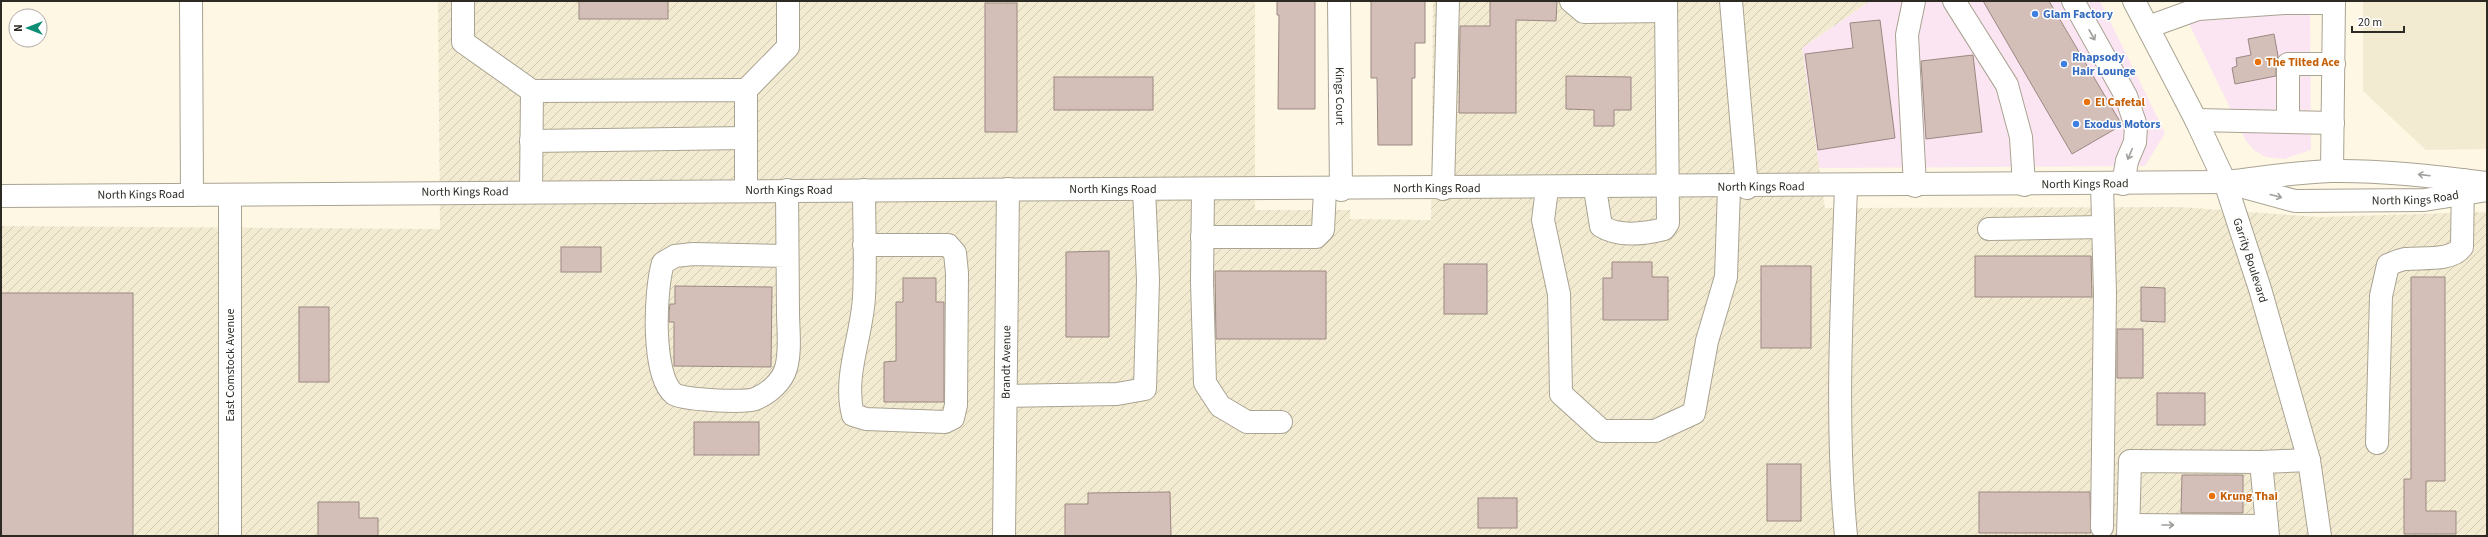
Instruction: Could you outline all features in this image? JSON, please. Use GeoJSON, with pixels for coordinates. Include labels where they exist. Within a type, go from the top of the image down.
{"type":"FeatureCollection","features":[{"type":"Feature","properties":{"kind":"street"},"geometry":{"type":"LineString","coordinates":[[191,1],[192,195]]}},
{"type":"Feature","properties":{"kind":"street"},"geometry":{"type":"LineString","coordinates":[[463,1],[463,42],[532,91],[746,90]]}},
{"type":"Feature","properties":{"kind":"street"},"geometry":{"type":"LineString","coordinates":[[746,190],[746,90],[788,47],[788,1]]}},
{"type":"Feature","properties":{"kind":"street","name":"Kings Court"},"geometry":{"type":"LineString","coordinates":[[1202,237],[1316,237],[1323,230],[1333,190],[1339,1]]}},
{"type":"Feature","properties":{"kind":"street"},"geometry":{"type":"LineString","coordinates":[[1443,189],[1448,1]]}},
{"type":"Feature","properties":{"kind":"street"},"geometry":{"type":"LineString","coordinates":[[1571,1],[1584,12],[1666,6],[1668,222],[1664,229],[1649,233],[1610,232],[1601,226],[1595,188]]}},
{"type":"Feature","properties":{"kind":"street"},"geometry":{"type":"LineString","coordinates":[[1547,189],[1544,220],[1559,294],[1561,394],[1602,431],[1655,431],[1694,413],[1707,341],[1726,277],[1738,188],[1731,1]]}},
{"type":"Feature","properties":{"kind":"street"},"geometry":{"type":"LineString","coordinates":[[1914,1],[1907,35],[1915,186]]}},
{"type":"Feature","properties":{"kind":"street"},"geometry":{"type":"LineString","coordinates":[[1954,1],[2007,85],[2021,137],[2024,185]]}},
{"type":"Feature","properties":{"kind":"street"},"geometry":{"type":"LineString","coordinates":[[2073,1],[2126,96],[2136,126],[2135,142],[2127,161],[2112,184],[2103,227],[2105,294],[2102,527]]}},
{"type":"Feature","properties":{"kind":"street","name":"Garrity Boulevard"},"geometry":{"type":"LineString","coordinates":[[2134,1],[2196,120],[2225,182],[2260,289],[2309,460],[2320,536]]}},
{"type":"Feature","properties":{"kind":"street"},"geometry":{"type":"LineString","coordinates":[[2148,27],[2198,9],[2284,2],[2334,2],[2332,171]]}},
{"type":"Feature","properties":{"kind":"street"},"geometry":{"type":"LineString","coordinates":[[2288,122],[2288,64],[2334,64]]}},
{"type":"Feature","properties":{"kind":"street"},"geometry":{"type":"LineString","coordinates":[[531,192],[532,91]]}},
{"type":"Feature","properties":{"kind":"street"},"geometry":{"type":"LineString","coordinates":[[2196,120],[2333,123]]}},
{"type":"Feature","properties":{"kind":"street"},"geometry":{"type":"LineString","coordinates":[[532,141],[746,138]]}},
{"type":"Feature","properties":{"kind":"street","name":"North Kings Road"},"geometry":{"type":"LineString","coordinates":[[1,196],[746,190],[1333,190],[1846,187],[2225,182],[2284,174],[2332,171],[2418,174],[2462,187],[2487,190]]}},
{"type":"Feature","properties":{"kind":"street","name":"North Kings Road"},"geometry":{"type":"LineString","coordinates":[[2225,182],[2295,201],[2424,200],[2462,187],[2487,183]]}},
{"type":"Feature","properties":{"kind":"street"},"geometry":{"type":"LineString","coordinates":[[1846,187],[1842,306],[1841,462],[1846,536]]}},
{"type":"Feature","properties":{"kind":"street"},"geometry":{"type":"LineString","coordinates":[[2376,442],[2381,296],[2388,265],[2404,259],[2446,256],[2458,252],[2462,247],[2462,187]]}},
{"type":"Feature","properties":{"kind":"street","name":"Brandt Avenue"},"geometry":{"type":"LineString","coordinates":[[1004,536],[1008,189]]}},
{"type":"Feature","properties":{"kind":"street"},"geometry":{"type":"LineString","coordinates":[[1006,396],[1117,394],[1145,389],[1148,280],[1144,189]]}},
{"type":"Feature","properties":{"kind":"street"},"geometry":{"type":"LineString","coordinates":[[1203,189],[1202,237],[1205,383],[1220,406],[1246,422],[1281,422]]}},
{"type":"Feature","properties":{"kind":"street"},"geometry":{"type":"LineString","coordinates":[[787,190],[788,353],[786,369],[779,382],[754,400],[688,400],[674,394],[662,373],[657,351],[659,277],[663,263],[675,256],[693,254],[787,256]]}},
{"type":"Feature","properties":{"kind":"street"},"geometry":{"type":"LineString","coordinates":[[864,190],[864,245],[864,298],[854,356],[850,402],[853,416],[866,419],[945,422],[953,418],[956,405],[957,273],[955,253],[948,244],[864,245]]}},
{"type":"Feature","properties":{"kind":"street","name":"East Comstock Avenue"},"geometry":{"type":"LineString","coordinates":[[230,195],[230,536]]}},
{"type":"Feature","properties":{"kind":"street"},"geometry":{"type":"LineString","coordinates":[[1989,229],[2103,227]]}},
{"type":"Feature","properties":{"kind":"street"},"geometry":{"type":"LineString","coordinates":[[2261,462],[2268,531],[2129,530],[2130,461],[2261,462],[2309,460]]}},
{"type":"Feature","properties":{"kind":"shaded area"},"geometry":{"type":"Polygon","coordinates":[[[438,1],[1255,1],[1255,210],[1350,210],[1350,219],[1431,220],[1433,1],[1870,1],[1802,48],[1825,208],[2179,207],[2319,217],[2487,212],[2487,536],[1,536],[1,226],[440,229],[438,1]]]}},
{"type":"Feature","properties":{"kind":"shaded area"},"geometry":{"type":"Polygon","coordinates":[[[1870,1],[2100,1],[2165,133],[2145,166],[1819,168],[1802,48],[1870,1]]]}},
{"type":"Feature","properties":{"kind":"shaded area"},"geometry":{"type":"Polygon","coordinates":[[[2178,1],[2310,1],[2311,150],[2284,159],[2266,157],[2255,151],[2246,141],[2178,1]]]}},
{"type":"Feature","properties":{"kind":"shaded area"},"geometry":{"type":"Polygon","coordinates":[[[2363,1],[2487,1],[2487,149],[2426,150],[2363,91],[2363,1]]]}},
{"type":"Feature","properties":{"kind":"building"},"geometry":{"type":"Polygon","coordinates":[[[579,1],[668,1],[668,19],[579,19],[579,1]]]}},
{"type":"Feature","properties":{"kind":"building"},"geometry":{"type":"Polygon","coordinates":[[[1277,1],[1315,1],[1315,109],[1278,109],[1279,15],[1277,15],[1277,1]]]}},
{"type":"Feature","properties":{"kind":"building"},"geometry":{"type":"Polygon","coordinates":[[[1371,1],[1425,1],[1425,43],[1415,43],[1415,78],[1412,78],[1412,145],[1378,145],[1377,78],[1371,78],[1371,1]]]}},
{"type":"Feature","properties":{"kind":"building"},"geometry":{"type":"Polygon","coordinates":[[[1490,1],[1557,1],[1556,21],[1516,20],[1516,113],[1459,113],[1460,26],[1490,26],[1490,1]]]}},
{"type":"Feature","properties":{"kind":"building"},"geometry":{"type":"Polygon","coordinates":[[[1983,1],[2049,1],[2122,125],[2072,154],[1983,1]]]}},
{"type":"Feature","properties":{"kind":"building"},"geometry":{"type":"Polygon","coordinates":[[[985,3],[1017,3],[1017,132],[985,132],[985,3]]]}},
{"type":"Feature","properties":{"kind":"building"},"geometry":{"type":"Polygon","coordinates":[[[1880,20],[1895,138],[1818,150],[1805,54],[1853,48],[1850,23],[1880,20]]]}},
{"type":"Feature","properties":{"kind":"building","name":"The Tilted Ace"},"geometry":{"type":"Polygon","coordinates":[[[2274,34],[2278,56],[2276,76],[2235,84],[2232,68],[2237,66],[2236,58],[2251,55],[2248,39],[2274,34]]]}},
{"type":"Feature","properties":{"kind":"building"},"geometry":{"type":"Polygon","coordinates":[[[1973,55],[1982,132],[1926,139],[1921,61],[1973,55]]]}},
{"type":"Feature","properties":{"kind":"building"},"geometry":{"type":"Polygon","coordinates":[[[1566,76],[1631,77],[1631,110],[1614,110],[1614,126],[1594,126],[1594,110],[1566,109],[1566,76]]]}},
{"type":"Feature","properties":{"kind":"building"},"geometry":{"type":"Polygon","coordinates":[[[1054,77],[1153,77],[1153,110],[1054,110],[1054,77]]]}},
{"type":"Feature","properties":{"kind":"building"},"geometry":{"type":"Polygon","coordinates":[[[561,247],[601,247],[601,272],[561,272],[561,247]]]}},
{"type":"Feature","properties":{"kind":"building"},"geometry":{"type":"Polygon","coordinates":[[[1109,251],[1109,337],[1066,337],[1066,252],[1109,251]]]}},
{"type":"Feature","properties":{"kind":"building"},"geometry":{"type":"Polygon","coordinates":[[[1975,256],[2091,256],[2092,297],[1975,297],[1975,256]]]}},
{"type":"Feature","properties":{"kind":"building"},"geometry":{"type":"Polygon","coordinates":[[[1612,262],[1652,262],[1652,277],[1668,277],[1668,320],[1603,320],[1603,278],[1612,278],[1612,262]]]}},
{"type":"Feature","properties":{"kind":"building"},"geometry":{"type":"Polygon","coordinates":[[[1444,264],[1487,264],[1487,314],[1444,314],[1444,264]]]}},
{"type":"Feature","properties":{"kind":"building"},"geometry":{"type":"Polygon","coordinates":[[[1761,266],[1811,266],[1811,348],[1761,348],[1761,266]]]}},
{"type":"Feature","properties":{"kind":"building"},"geometry":{"type":"Polygon","coordinates":[[[1215,271],[1326,271],[1326,339],[1216,339],[1215,271]]]}},
{"type":"Feature","properties":{"kind":"building"},"geometry":{"type":"Polygon","coordinates":[[[2411,277],[2445,277],[2445,481],[2426,481],[2426,511],[2456,511],[2456,534],[2404,534],[2404,479],[2411,479],[2411,277]]]}},
{"type":"Feature","properties":{"kind":"building"},"geometry":{"type":"Polygon","coordinates":[[[903,278],[936,278],[936,302],[944,302],[944,402],[884,402],[884,362],[896,361],[896,302],[903,302],[903,278]]]}},
{"type":"Feature","properties":{"kind":"building"},"geometry":{"type":"Polygon","coordinates":[[[675,286],[772,287],[771,367],[674,366],[674,322],[669,322],[669,312],[670,304],[675,304],[675,286]]]}},
{"type":"Feature","properties":{"kind":"building"},"geometry":{"type":"Polygon","coordinates":[[[2141,287],[2165,288],[2165,322],[2141,321],[2141,287]]]}},
{"type":"Feature","properties":{"kind":"building"},"geometry":{"type":"Polygon","coordinates":[[[1,293],[133,293],[133,536],[1,536],[1,293]]]}},
{"type":"Feature","properties":{"kind":"building"},"geometry":{"type":"Polygon","coordinates":[[[299,307],[329,307],[329,382],[299,382],[299,307]]]}},
{"type":"Feature","properties":{"kind":"building"},"geometry":{"type":"Polygon","coordinates":[[[2117,329],[2143,329],[2143,378],[2117,378],[2117,329]]]}},
{"type":"Feature","properties":{"kind":"building"},"geometry":{"type":"Polygon","coordinates":[[[2157,393],[2205,393],[2205,425],[2157,425],[2157,393]]]}},
{"type":"Feature","properties":{"kind":"building"},"geometry":{"type":"Polygon","coordinates":[[[694,422],[759,422],[759,455],[694,455],[694,422]]]}},
{"type":"Feature","properties":{"kind":"building"},"geometry":{"type":"Polygon","coordinates":[[[1767,464],[1801,464],[1801,521],[1767,521],[1767,464]]]}},
{"type":"Feature","properties":{"kind":"building","name":"Krung Thai"},"geometry":{"type":"Polygon","coordinates":[[[2182,475],[2243,475],[2243,513],[2181,513],[2182,475]]]}},
{"type":"Feature","properties":{"kind":"building"},"geometry":{"type":"Polygon","coordinates":[[[1170,492],[1171,536],[1065,536],[1065,504],[1088,504],[1088,493],[1170,492]]]}},
{"type":"Feature","properties":{"kind":"building"},"geometry":{"type":"Polygon","coordinates":[[[1979,492],[2090,492],[2091,533],[1979,533],[1979,492]]]}},
{"type":"Feature","properties":{"kind":"building"},"geometry":{"type":"Polygon","coordinates":[[[1478,498],[1517,498],[1517,528],[1478,528],[1478,498]]]}},
{"type":"Feature","properties":{"kind":"building"},"geometry":{"type":"Polygon","coordinates":[[[318,502],[359,502],[359,518],[378,518],[378,536],[318,536],[318,502]]]}},
{"type":"Feature","properties":{"kind":"place","name":"Glam Factory"},"geometry":{"type":"Point","coordinates":[2035,14]}},
{"type":"Feature","properties":{"kind":"place","name":"The Tilted Ace"},"geometry":{"type":"Point","coordinates":[2258,62]}},
{"type":"Feature","properties":{"kind":"place","name":"Rhapsody Hair Lounge"},"geometry":{"type":"Point","coordinates":[2064,64]}},
{"type":"Feature","properties":{"kind":"place","name":"El Cafetal"},"geometry":{"type":"Point","coordinates":[2087,102]}},
{"type":"Feature","properties":{"kind":"place","name":"Exodus Motors"},"geometry":{"type":"Point","coordinates":[2076,124]}},
{"type":"Feature","properties":{"kind":"place","name":"Krung Thai"},"geometry":{"type":"Point","coordinates":[2212,496]}}]}
